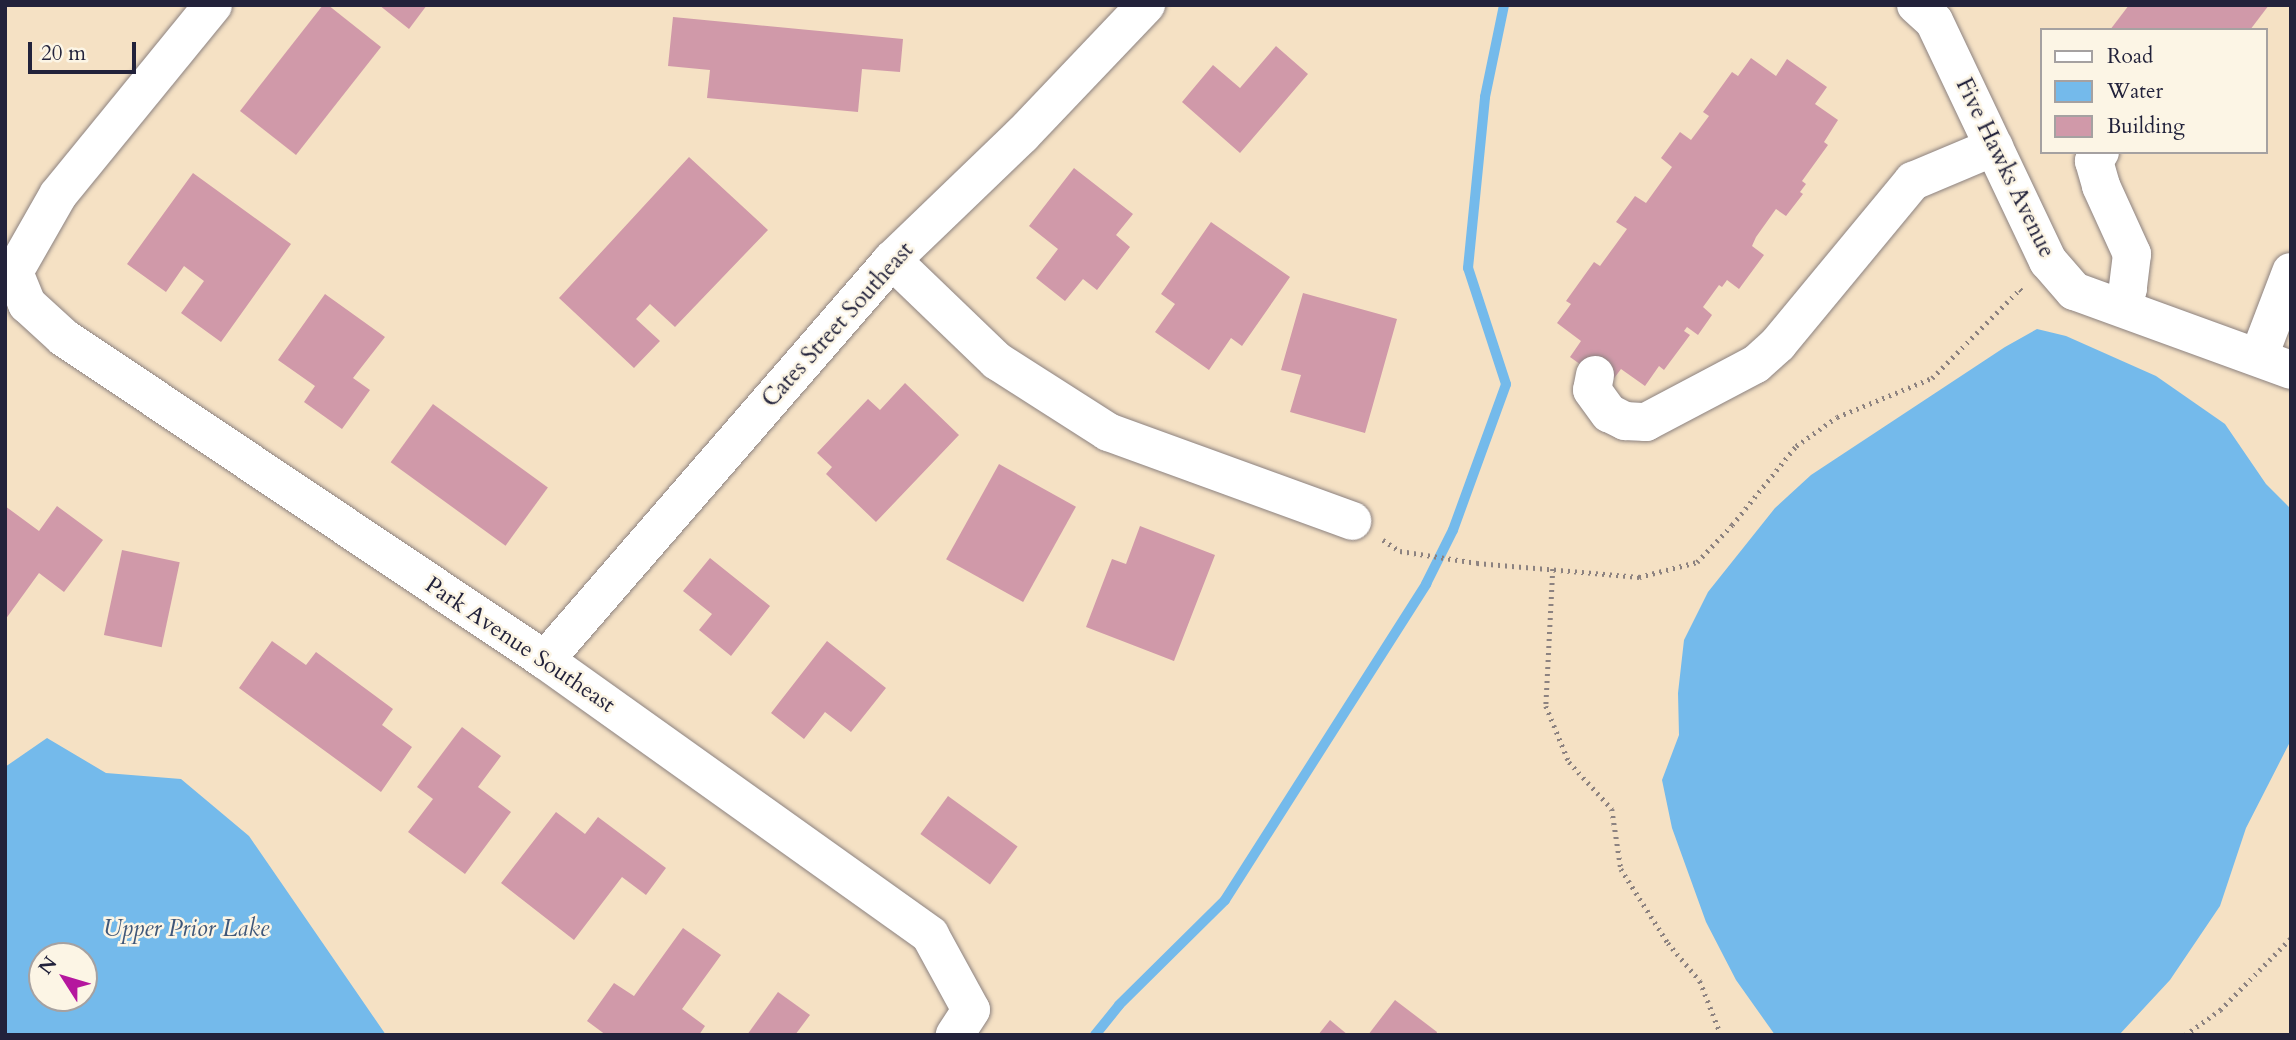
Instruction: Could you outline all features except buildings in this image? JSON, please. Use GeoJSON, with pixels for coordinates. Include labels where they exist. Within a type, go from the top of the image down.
{"type":"FeatureCollection","features":[{"type":"Feature","properties":{"kind":"street","name":"Cates Street Southeast"},"geometry":{"type":"LineString","coordinates":[[545,660],[892,261],[1022,135],[1146,5]]}},
{"type":"Feature","properties":{"kind":"street"},"geometry":{"type":"LineString","coordinates":[[13,283],[58,195],[201,10]]}},
{"type":"Feature","properties":{"kind":"street","name":"Five Hawks Avenue"},"geometry":{"type":"LineString","coordinates":[[1929,11],[2048,261],[2074,290],[2275,363]]}},
{"type":"Feature","properties":{"kind":"street"},"geometry":{"type":"LineString","coordinates":[[1595,375],[1592,390],[1609,413],[1625,421],[1646,422],[1756,364],[1778,344],[1913,181],[1994,148]]}},
{"type":"Feature","properties":{"kind":"street"},"geometry":{"type":"LineString","coordinates":[[2099,154],[2094,161],[2101,187],[2132,254],[2128,289],[2121,306]]}},
{"type":"Feature","properties":{"kind":"street"},"geometry":{"type":"LineString","coordinates":[[892,261],[997,361],[1108,432],[1352,521]]}},
{"type":"Feature","properties":{"kind":"street"},"geometry":{"type":"LineString","coordinates":[[2275,363],[2291,272]]}},
{"type":"Feature","properties":{"kind":"street","name":"Park Avenue Southeast"},"geometry":{"type":"LineString","coordinates":[[13,283],[27,304],[63,337],[545,660],[930,935],[971,1010],[955,1035]]}},
{"type":"Feature","properties":{"kind":"path"},"geometry":{"type":"LineString","coordinates":[[1400,551],[1477,563],[1639,577],[1697,562],[1732,525],[1796,446],[1837,417],[1932,378],[2020,289],[2029,297]]}},
{"type":"Feature","properties":{"kind":"path"},"geometry":{"type":"LineString","coordinates":[[1553,569],[1546,706],[1569,762],[1612,809],[1620,869],[1668,943],[1700,981],[1721,1035]]}},
{"type":"Feature","properties":{"kind":"path"},"geometry":{"type":"LineString","coordinates":[[2185,1035],[2220,1010],[2291,938]]}},
{"type":"Feature","properties":{"kind":"water"},"geometry":{"type":"Polygon","coordinates":[[[2037,329],[2066,336],[2156,376],[2225,424],[2266,484],[2291,509],[2291,740],[2246,828],[2220,906],[2170,980],[2119,1035],[1775,1035],[1736,980],[1706,922],[1672,828],[1662,780],[1679,735],[1678,693],[1684,640],[1708,592],[1775,508],[1811,475],[2005,347],[2037,329]]]}},
{"type":"Feature","properties":{"kind":"water","name":"Upper Prior Lake"},"geometry":{"type":"Polygon","coordinates":[[[47,738],[106,773],[181,779],[249,836],[386,1035],[5,1035],[5,767],[47,738]]]}},
{"type":"Feature","properties":{"kind":"waterway"},"geometry":{"type":"LineString","coordinates":[[1095,1035],[1119,1005],[1225,900],[1426,584],[1453,530],[1506,384],[1468,268],[1485,97],[1504,5]]}}]}
